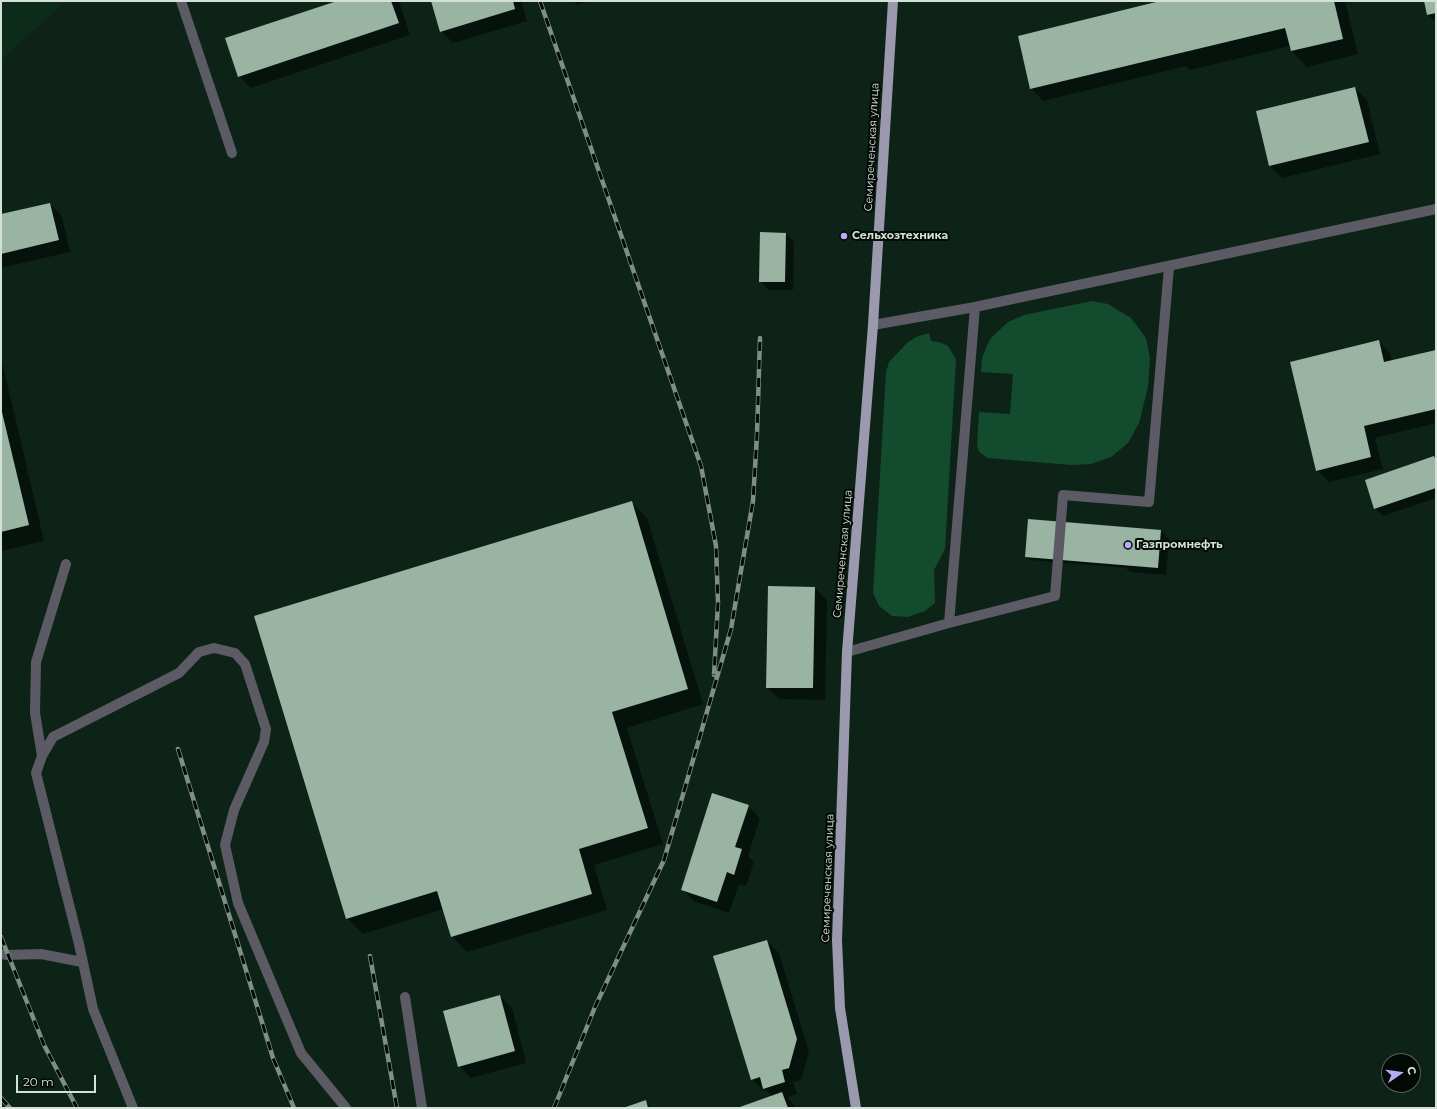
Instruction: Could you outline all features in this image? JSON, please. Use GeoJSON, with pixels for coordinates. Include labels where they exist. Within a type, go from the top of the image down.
{"type":"FeatureCollection","features":[{"type":"Feature","properties":{"kind":"main road","name":"Семиреченская улица"},"geometry":{"type":"LineString","coordinates":[[856,1108],[840,1008],[837,940],[847,652],[873,325],[893,1]]}},
{"type":"Feature","properties":{"kind":"street"},"geometry":{"type":"LineString","coordinates":[[181,1],[232,153]]}},
{"type":"Feature","properties":{"kind":"street"},"geometry":{"type":"LineString","coordinates":[[873,325],[975,307],[1169,267],[1436,209]]}},
{"type":"Feature","properties":{"kind":"street"},"geometry":{"type":"LineString","coordinates":[[847,652],[1055,596],[1063,495],[1149,502],[1169,267]]}},
{"type":"Feature","properties":{"kind":"street"},"geometry":{"type":"LineString","coordinates":[[948,624],[975,307]]}},
{"type":"Feature","properties":{"kind":"street"},"geometry":{"type":"LineString","coordinates":[[42,756],[35,713],[36,662],[66,564]]}},
{"type":"Feature","properties":{"kind":"street"},"geometry":{"type":"LineString","coordinates":[[133,1108],[93,1008],[36,773],[42,756],[53,737],[179,673],[199,652],[214,648],[235,653],[245,664],[266,729],[264,742],[234,810],[225,845],[238,902],[301,1053],[346,1108]]}},
{"type":"Feature","properties":{"kind":"street"},"geometry":{"type":"LineString","coordinates":[[3,956],[41,954],[82,962]]}},
{"type":"Feature","properties":{"kind":"street"},"geometry":{"type":"LineString","coordinates":[[405,997],[422,1108]]}},
{"type":"Feature","properties":{"kind":"shaded area"},"geometry":{"type":"Polygon","coordinates":[[[1,1],[66,1],[1,60],[1,1]]]}},
{"type":"Feature","properties":{"kind":"shaded area"},"geometry":{"type":"Polygon","coordinates":[[[1092,301],[1108,304],[1131,318],[1146,338],[1150,358],[1148,387],[1139,423],[1128,443],[1111,457],[1091,464],[1071,465],[988,458],[979,452],[977,445],[979,412],[1010,414],[1013,374],[981,372],[982,358],[990,339],[1008,322],[1024,315],[1092,301]]]}},
{"type":"Feature","properties":{"kind":"shaded area"},"geometry":{"type":"Polygon","coordinates":[[[929,333],[931,341],[939,342],[948,346],[956,359],[945,549],[934,570],[935,603],[925,611],[908,617],[892,616],[879,606],[873,593],[886,372],[889,362],[907,343],[916,337],[929,333]]]}},
{"type":"Feature","properties":{"kind":"building"},"geometry":{"type":"Polygon","coordinates":[[[337,1],[391,1],[399,23],[238,77],[225,38],[337,1]]]}},
{"type":"Feature","properties":{"kind":"building"},"geometry":{"type":"Polygon","coordinates":[[[431,1],[513,1],[515,9],[440,32],[431,1]]]}},
{"type":"Feature","properties":{"kind":"building"},"geometry":{"type":"Polygon","coordinates":[[[1160,1],[1334,1],[1343,39],[1291,51],[1285,28],[1030,89],[1018,36],[1160,1]]]}},
{"type":"Feature","properties":{"kind":"building"},"geometry":{"type":"Polygon","coordinates":[[[1424,1],[1436,1],[1436,13],[1427,15],[1424,1]]]}},
{"type":"Feature","properties":{"kind":"building"},"geometry":{"type":"Polygon","coordinates":[[[1355,87],[1369,142],[1269,166],[1256,111],[1355,87]]]}},
{"type":"Feature","properties":{"kind":"building"},"geometry":{"type":"Polygon","coordinates":[[[50,203],[59,240],[1,254],[1,214],[50,203]]]}},
{"type":"Feature","properties":{"kind":"building"},"geometry":{"type":"Polygon","coordinates":[[[760,232],[786,233],[785,282],[759,282],[760,232]]]}},
{"type":"Feature","properties":{"kind":"building"},"geometry":{"type":"Polygon","coordinates":[[[1379,340],[1384,362],[1436,350],[1436,409],[1364,426],[1371,457],[1316,471],[1290,362],[1379,340]]]}},
{"type":"Feature","properties":{"kind":"building"},"geometry":{"type":"Polygon","coordinates":[[[1,408],[29,525],[1,532],[1,408]]]}},
{"type":"Feature","properties":{"kind":"building"},"geometry":{"type":"Polygon","coordinates":[[[1434,456],[1436,461],[1436,488],[1374,509],[1365,480],[1434,456]]]}},
{"type":"Feature","properties":{"kind":"building"},"geometry":{"type":"Polygon","coordinates":[[[632,501],[688,689],[612,712],[648,828],[579,849],[592,894],[451,937],[437,891],[346,919],[254,616],[632,501]]]}},
{"type":"Feature","properties":{"kind":"building"},"geometry":{"type":"Polygon","coordinates":[[[1028,519],[1161,530],[1158,568],[1025,557],[1028,519]]]}},
{"type":"Feature","properties":{"kind":"building"},"geometry":{"type":"Polygon","coordinates":[[[768,586],[815,587],[813,688],[766,688],[768,586]]]}},
{"type":"Feature","properties":{"kind":"building"},"geometry":{"type":"Polygon","coordinates":[[[712,793],[749,805],[735,847],[742,849],[734,875],[727,872],[717,902],[681,890],[712,793]]]}},
{"type":"Feature","properties":{"kind":"building"},"geometry":{"type":"Polygon","coordinates":[[[767,940],[797,1039],[789,1068],[782,1070],[785,1082],[763,1089],[760,1077],[751,1080],[713,956],[767,940]]]}},
{"type":"Feature","properties":{"kind":"building"},"geometry":{"type":"Polygon","coordinates":[[[500,995],[515,1051],[458,1067],[443,1011],[500,995]]]}},
{"type":"Feature","properties":{"kind":"building"},"geometry":{"type":"Polygon","coordinates":[[[782,1092],[788,1108],[737,1108],[782,1092]]]}},
{"type":"Feature","properties":{"kind":"building"},"geometry":{"type":"Polygon","coordinates":[[[646,1100],[648,1108],[623,1108],[646,1100]]]}},
{"type":"Feature","properties":{"kind":"railway"},"geometry":{"type":"LineString","coordinates":[[540,1],[701,466],[716,546],[718,603],[714,675]]}},
{"type":"Feature","properties":{"kind":"railway"},"geometry":{"type":"LineString","coordinates":[[554,1108],[595,1007],[664,860],[731,629],[753,501],[760,338]]}},
{"type":"Feature","properties":{"kind":"railway"},"geometry":{"type":"LineString","coordinates":[[178,749],[273,1058],[294,1108]]}},
{"type":"Feature","properties":{"kind":"railway"},"geometry":{"type":"LineString","coordinates":[[1,937],[44,1045],[77,1108]]}},
{"type":"Feature","properties":{"kind":"railway"},"geometry":{"type":"LineString","coordinates":[[370,956],[397,1108]]}},
{"type":"Feature","properties":{"kind":"railway"},"geometry":{"type":"LineString","coordinates":[[1,1098],[10,1108]]}},
{"type":"Feature","properties":{"kind":"place","name":"Сельхозтехника"},"geometry":{"type":"Point","coordinates":[844,236]}},
{"type":"Feature","properties":{"kind":"place","name":"Газпромнефть"},"geometry":{"type":"Point","coordinates":[1128,545]}}]}
